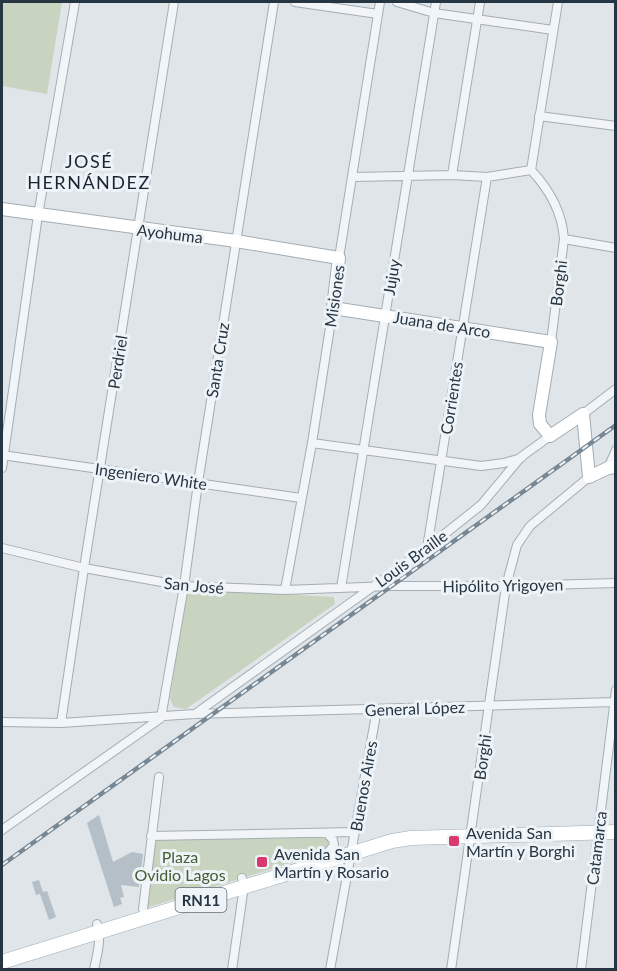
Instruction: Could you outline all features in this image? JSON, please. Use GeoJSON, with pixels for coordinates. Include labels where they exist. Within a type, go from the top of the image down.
{"type":"FeatureCollection","features":[{"type":"Feature","properties":{"kind":"main road","name":"RN11"},"geometry":{"type":"LineString","coordinates":[[2,962],[143,909],[243,882],[353,843],[472,832],[598,828],[615,824]]}},
{"type":"Feature","properties":{"kind":"main road","name":"RN11"},"geometry":{"type":"LineString","coordinates":[[598,828],[615,832]]}},
{"type":"Feature","properties":{"kind":"main road","name":"RN11"},"geometry":{"type":"LineString","coordinates":[[2,953],[98,927],[243,882],[353,843]]}},
{"type":"Feature","properties":{"kind":"street"},"geometry":{"type":"LineString","coordinates":[[2,468],[38,215],[75,2]]}},
{"type":"Feature","properties":{"kind":"street","name":"Perdriel"},"geometry":{"type":"LineString","coordinates":[[61,723],[174,2]]}},
{"type":"Feature","properties":{"kind":"street","name":"Santa Cruz"},"geometry":{"type":"LineString","coordinates":[[161,718],[184,586],[198,483],[274,2]]}},
{"type":"Feature","properties":{"kind":"street"},"geometry":{"type":"LineString","coordinates":[[295,2],[378,14]]}},
{"type":"Feature","properties":{"kind":"street","name":"Misiones"},"geometry":{"type":"LineString","coordinates":[[285,590],[312,443],[380,2]]}},
{"type":"Feature","properties":{"kind":"street"},"geometry":{"type":"LineString","coordinates":[[397,2],[434,13],[553,30]]}},
{"type":"Feature","properties":{"kind":"street","name":"Jujuy"},"geometry":{"type":"LineString","coordinates":[[341,588],[436,2]]}},
{"type":"Feature","properties":{"kind":"street"},"geometry":{"type":"LineString","coordinates":[[452,175],[480,2]]}},
{"type":"Feature","properties":{"kind":"street"},"geometry":{"type":"LineString","coordinates":[[353,177],[452,175],[487,177],[531,170],[558,2]]}},
{"type":"Feature","properties":{"kind":"street"},"geometry":{"type":"LineString","coordinates":[[539,116],[615,126]]}},
{"type":"Feature","properties":{"kind":"street","name":"Borghi"},"geometry":{"type":"LineString","coordinates":[[531,170],[548,189],[563,226],[564,239],[539,414],[540,424],[550,436]]}},
{"type":"Feature","properties":{"kind":"street","name":"Corrientes"},"geometry":{"type":"LineString","coordinates":[[427,548],[487,177]]}},
{"type":"Feature","properties":{"kind":"street","name":"Ayohuma"},"geometry":{"type":"LineString","coordinates":[[2,208],[339,258]]}},
{"type":"Feature","properties":{"kind":"street"},"geometry":{"type":"LineString","coordinates":[[564,239],[615,248]]}},
{"type":"Feature","properties":{"kind":"street","name":"Juana de Arco"},"geometry":{"type":"LineString","coordinates":[[333,308],[551,342]]}},
{"type":"Feature","properties":{"kind":"street","name":"Louis Braille"},"geometry":{"type":"LineString","coordinates":[[194,714],[427,548],[481,505],[521,457],[615,389]]}},
{"type":"Feature","properties":{"kind":"street"},"geometry":{"type":"LineString","coordinates":[[583,414],[589,477],[612,467],[615,450]]}},
{"type":"Feature","properties":{"kind":"street"},"geometry":{"type":"LineString","coordinates":[[312,443],[481,466],[504,463],[521,457]]}},
{"type":"Feature","properties":{"kind":"street","name":"Ingeniero White"},"geometry":{"type":"LineString","coordinates":[[3,455],[301,498]]}},
{"type":"Feature","properties":{"kind":"street","name":"Borghi"},"geometry":{"type":"LineString","coordinates":[[451,969],[506,586],[517,545],[530,526],[589,477]]}},
{"type":"Feature","properties":{"kind":"street","name":"San José"},"geometry":{"type":"LineString","coordinates":[[2,548],[84,568],[184,586],[285,590],[391,586]]}},
{"type":"Feature","properties":{"kind":"street","name":"Hipólito Yrigoyen"},"geometry":{"type":"LineString","coordinates":[[391,586],[615,583]]}},
{"type":"Feature","properties":{"kind":"street","name":"Catamarca"},"geometry":{"type":"LineString","coordinates":[[581,969],[615,690]]}},
{"type":"Feature","properties":{"kind":"street","name":"General López"},"geometry":{"type":"LineString","coordinates":[[2,722],[61,723],[194,714],[615,702]]}},
{"type":"Feature","properties":{"kind":"street","name":"Buenos Aires"},"geometry":{"type":"LineString","coordinates":[[330,969],[377,709]]}},
{"type":"Feature","properties":{"kind":"street"},"geometry":{"type":"LineString","coordinates":[[2,830],[161,718]]}},
{"type":"Feature","properties":{"kind":"street"},"geometry":{"type":"LineString","coordinates":[[143,909],[159,777]]}},
{"type":"Feature","properties":{"kind":"street"},"geometry":{"type":"LineString","coordinates":[[327,833],[334,845],[329,851]]}},
{"type":"Feature","properties":{"kind":"street"},"geometry":{"type":"LineString","coordinates":[[151,836],[327,833],[353,843]]}},
{"type":"Feature","properties":{"kind":"street"},"geometry":{"type":"LineString","coordinates":[[232,969],[243,882]]}},
{"type":"Feature","properties":{"kind":"street"},"geometry":{"type":"LineString","coordinates":[[94,969],[98,927]]}},
{"type":"Feature","properties":{"kind":"green space"},"geometry":{"type":"Polygon","coordinates":[[[2,2],[62,2],[47,94],[2,86],[2,2]]]}},
{"type":"Feature","properties":{"kind":"green space"},"geometry":{"type":"Polygon","coordinates":[[[185,589],[334,597],[335,604],[186,709],[174,707],[170,699],[185,589]]]}},
{"type":"Feature","properties":{"kind":"green space","name":"Plaza Ovidio Lagos"},"geometry":{"type":"Polygon","coordinates":[[[327,833],[333,840],[329,851],[143,909],[151,836],[327,833]]]}},
{"type":"Feature","properties":{"kind":"building"},"geometry":{"type":"Polygon","coordinates":[[[99,815],[113,862],[132,852],[143,854],[139,887],[121,885],[124,897],[120,898],[122,904],[114,907],[87,823],[99,815]]]}},
{"type":"Feature","properties":{"kind":"building"},"geometry":{"type":"Polygon","coordinates":[[[39,880],[43,892],[47,891],[56,917],[49,920],[40,894],[36,895],[32,882],[39,880]]]}},
{"type":"Feature","properties":{"kind":"railway"},"geometry":{"type":"LineString","coordinates":[[2,865],[616,425]]}},
{"type":"Feature","properties":{"kind":"place","name":"Avenida San Martín y Borghi"},"geometry":{"type":"Point","coordinates":[454,841]}},
{"type":"Feature","properties":{"kind":"place","name":"Avenida San Martín y Rosario"},"geometry":{"type":"Point","coordinates":[262,862]}},
{"type":"Feature","properties":{"kind":"district","name":"JOSÉ HERNÁNDEZ"},"geometry":{"type":"Point","coordinates":[89,171]}}]}
